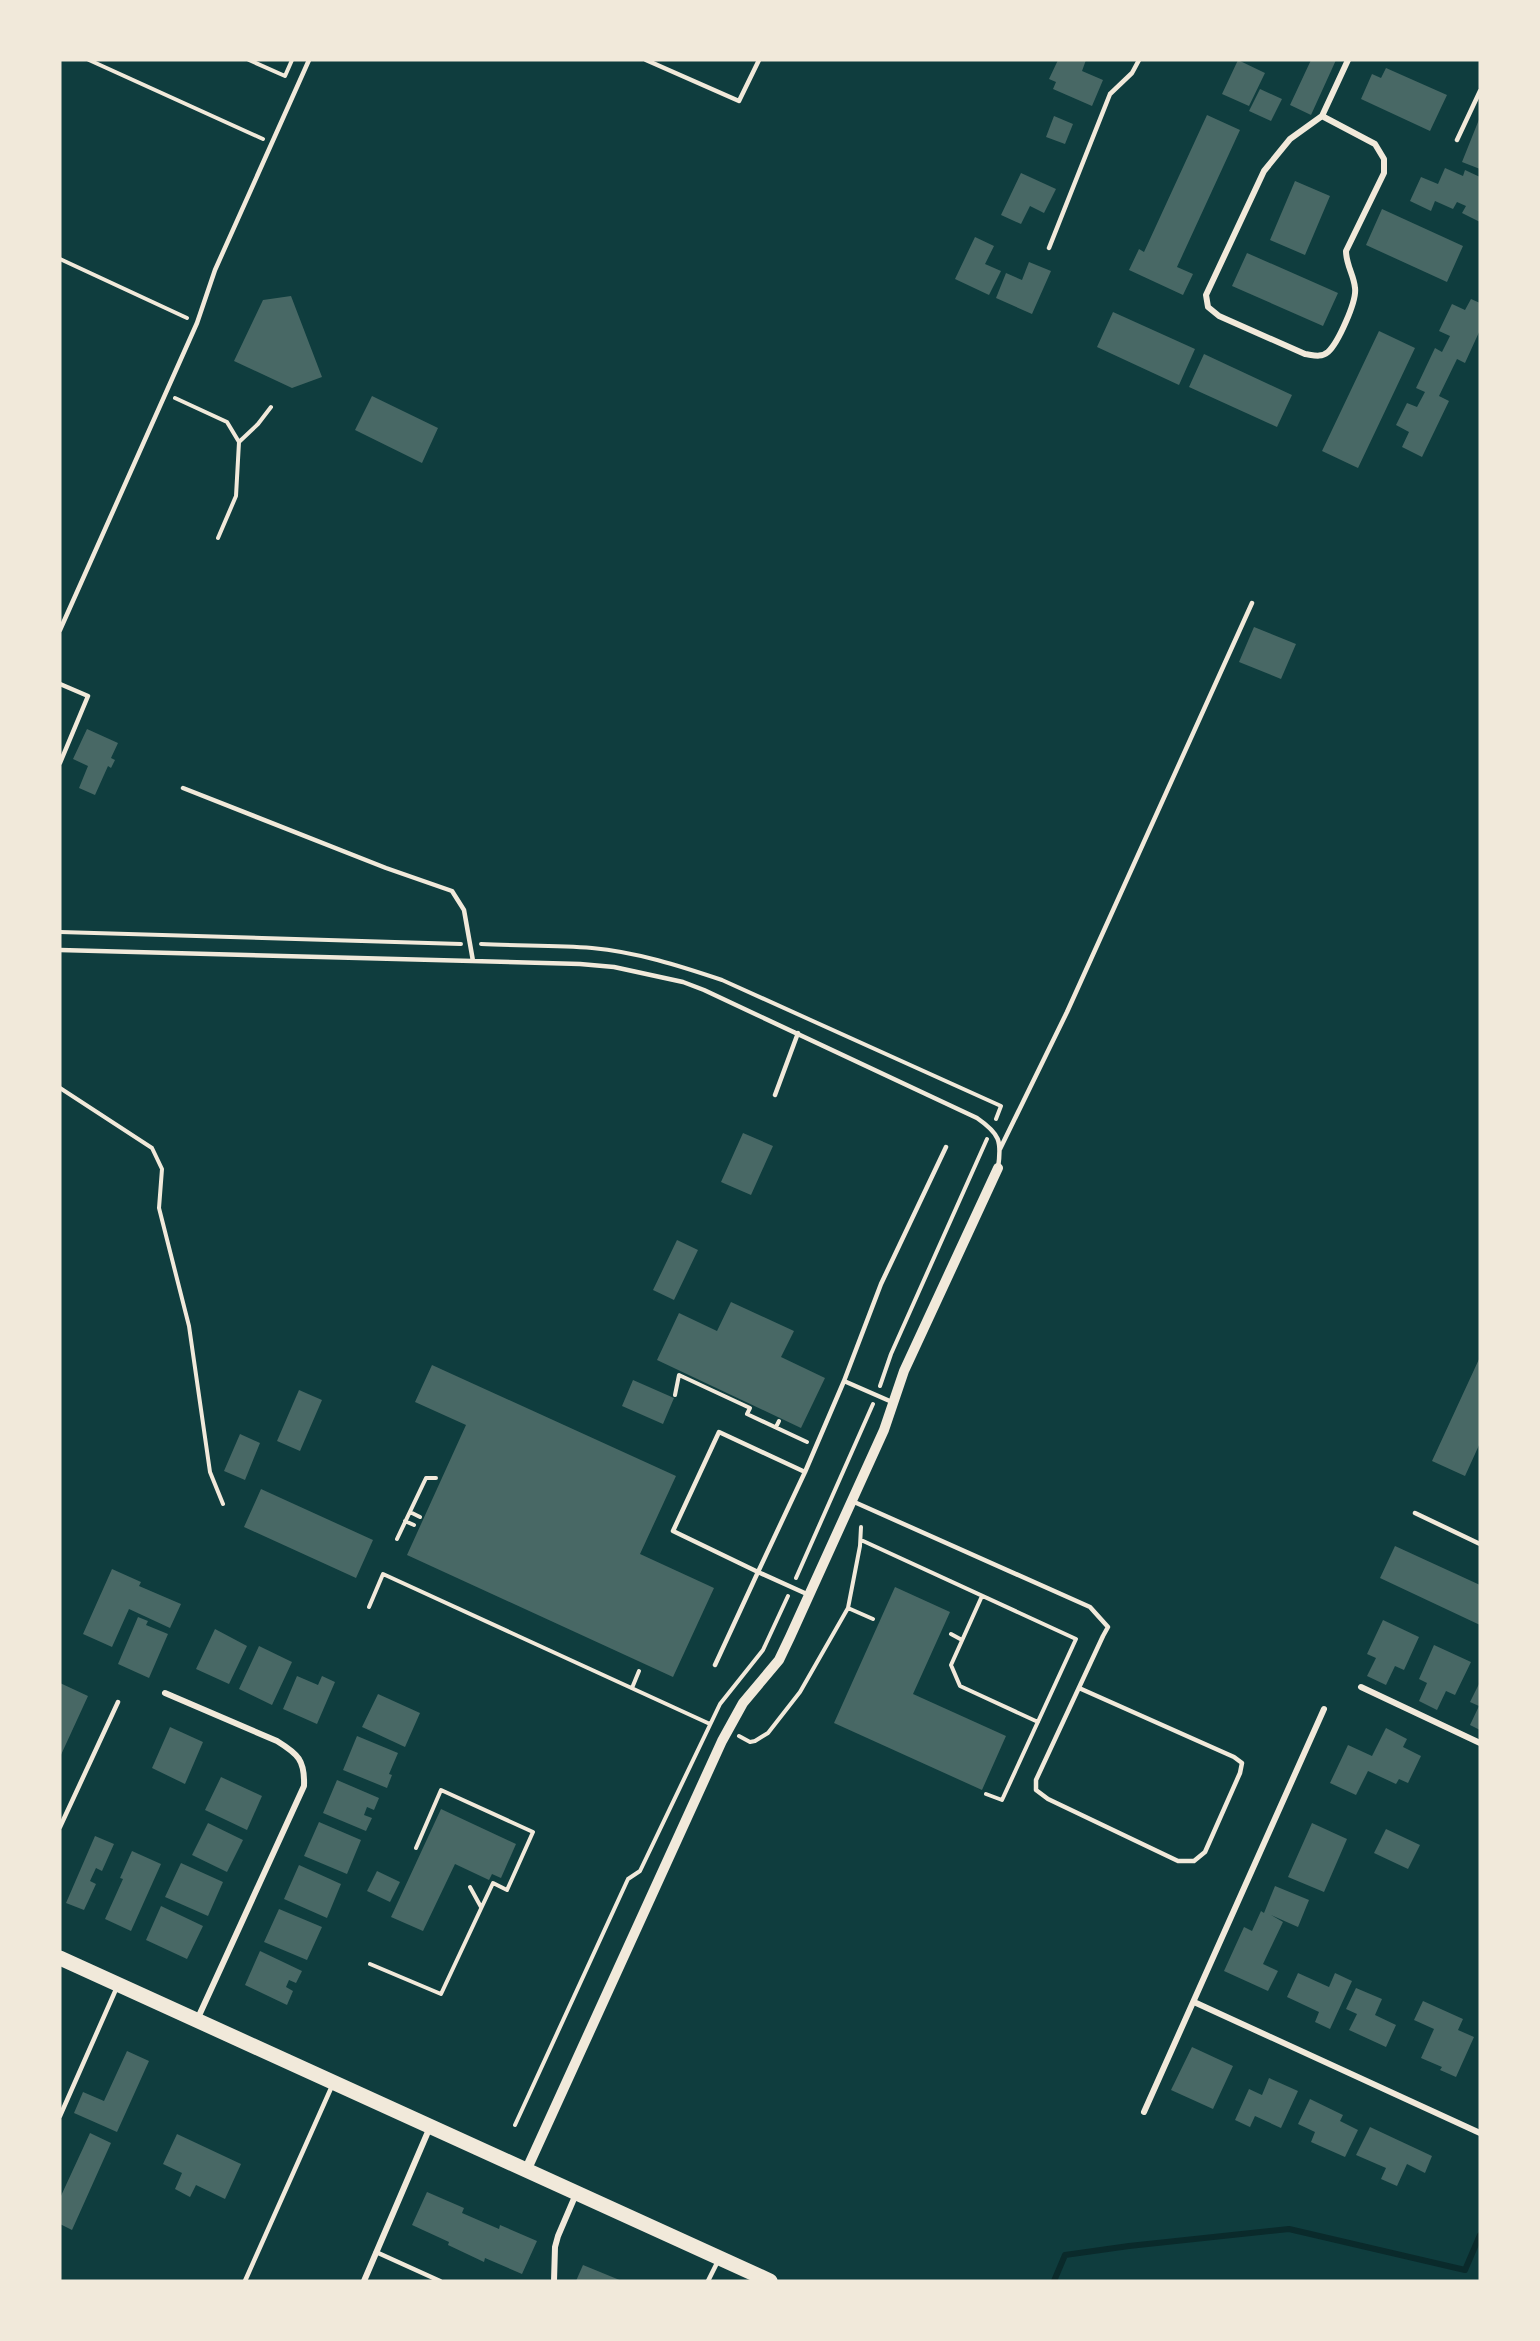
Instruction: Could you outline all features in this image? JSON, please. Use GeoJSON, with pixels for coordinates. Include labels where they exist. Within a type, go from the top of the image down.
{"type":"FeatureCollection","features":[{"type":"Feature","properties":{"kind":"main road"},"geometry":{"type":"LineString","coordinates":[[60,1958],[770,2281]]}},
{"type":"Feature","properties":{"kind":"street"},"geometry":{"type":"LineString","coordinates":[[1322,116],[1375,144],[1384,159],[1384,173],[1346,251],[1346,259],[1356,288],[1354,303],[1334,345],[1326,353],[1318,356],[1305,354],[1220,316],[1208,307],[1206,295],[1264,171],[1290,139],[1322,116],[1348,60]]}},
{"type":"Feature","properties":{"kind":"street"},"geometry":{"type":"LineString","coordinates":[[526,2171],[727,1731],[743,1703],[779,1660],[884,1430],[904,1371],[998,1168]]}},
{"type":"Feature","properties":{"kind":"street"},"geometry":{"type":"LineString","coordinates":[[1361,1687],[1480,1743]]}},
{"type":"Feature","properties":{"kind":"street"},"geometry":{"type":"LineString","coordinates":[[165,1693],[277,1741],[294,1751],[301,1760],[304,1772],[304,1786],[197,2020]]}},
{"type":"Feature","properties":{"kind":"street"},"geometry":{"type":"LineString","coordinates":[[1144,2112],[1323,1709]]}},
{"type":"Feature","properties":{"kind":"street"},"geometry":{"type":"LineString","coordinates":[[1194,2002],[1480,2133]]}},
{"type":"Feature","properties":{"kind":"street"},"geometry":{"type":"LineString","coordinates":[[364,2281],[430,2127]]}},
{"type":"Feature","properties":{"kind":"street"},"geometry":{"type":"LineString","coordinates":[[554,2281],[555,2247],[576,2194]]}},
{"type":"Feature","properties":{"kind":"lane"},"geometry":{"type":"LineString","coordinates":[[60,630],[166,394],[197,323],[215,270],[309,60]]}},
{"type":"Feature","properties":{"kind":"lane"},"geometry":{"type":"LineString","coordinates":[[646,60],[739,101],[759,60]]}},
{"type":"Feature","properties":{"kind":"lane"},"geometry":{"type":"LineString","coordinates":[[1049,248],[1110,94],[1132,73],[1139,60]]}},
{"type":"Feature","properties":{"kind":"lane"},"geometry":{"type":"LineString","coordinates":[[1457,140],[1480,92]]}},
{"type":"Feature","properties":{"kind":"lane"},"geometry":{"type":"LineString","coordinates":[[1000,1149],[1067,1012],[1252,603]]}},
{"type":"Feature","properties":{"kind":"lane"},"geometry":{"type":"LineString","coordinates":[[60,684],[88,696],[60,763]]}},
{"type":"Feature","properties":{"kind":"lane"},"geometry":{"type":"LineString","coordinates":[[183,788],[355,856],[452,891],[464,910],[472,944],[473,961]]}},
{"type":"Feature","properties":{"kind":"lane"},"geometry":{"type":"LineString","coordinates":[[60,950],[614,967],[683,982],[798,1033],[977,1118],[992,1128],[999,1139],[998,1168]]}},
{"type":"Feature","properties":{"kind":"lane"},"geometry":{"type":"LineString","coordinates":[[775,1095],[798,1033]]}},
{"type":"Feature","properties":{"kind":"lane"},"geometry":{"type":"LineString","coordinates":[[715,1665],[805,1472],[881,1284],[946,1147]]}},
{"type":"Feature","properties":{"kind":"lane"},"geometry":{"type":"LineString","coordinates":[[844,1380],[892,1402]]}},
{"type":"Feature","properties":{"kind":"lane"},"geometry":{"type":"LineString","coordinates":[[805,1472],[719,1432],[673,1531],[809,1595]]}},
{"type":"Feature","properties":{"kind":"lane"},"geometry":{"type":"LineString","coordinates":[[852,1501],[1090,1607],[1108,1627],[1035,1780],[1036,1790],[1048,1799],[1178,1861],[1194,1861],[1205,1852],[1240,1773],[1242,1763],[1234,1757],[1079,1688]]}},
{"type":"Feature","properties":{"kind":"lane"},"geometry":{"type":"LineString","coordinates":[[1415,1514],[1479,1541]]}},
{"type":"Feature","properties":{"kind":"lane"},"geometry":{"type":"LineString","coordinates":[[60,1827],[118,1702]]}},
{"type":"Feature","properties":{"kind":"lane"},"geometry":{"type":"LineString","coordinates":[[60,2116],[118,1985]]}},
{"type":"Feature","properties":{"kind":"lane"},"geometry":{"type":"LineString","coordinates":[[245,2281],[334,2083]]}},
{"type":"Feature","properties":{"kind":"lane"},"geometry":{"type":"LineString","coordinates":[[376,2252],[440,2281]]}},
{"type":"Feature","properties":{"kind":"lane"},"geometry":{"type":"LineString","coordinates":[[708,2281],[720,2258]]}},
{"type":"Feature","properties":{"kind":"path"},"geometry":{"type":"LineString","coordinates":[[89,60],[272,143]]}},
{"type":"Feature","properties":{"kind":"path"},"geometry":{"type":"LineString","coordinates":[[249,60],[285,76],[292,60]]}},
{"type":"Feature","properties":{"kind":"path"},"geometry":{"type":"LineString","coordinates":[[60,259],[197,323]]}},
{"type":"Feature","properties":{"kind":"path"},"geometry":{"type":"LineString","coordinates":[[166,394],[227,422],[239,442],[237,496],[218,538]]}},
{"type":"Feature","properties":{"kind":"path"},"geometry":{"type":"LineString","coordinates":[[239,442],[258,424],[271,407]]}},
{"type":"Feature","properties":{"kind":"path"},"geometry":{"type":"LineString","coordinates":[[60,932],[472,944],[604,950],[651,957],[722,980],[1001,1106],[891,1354],[868,1420],[763,1650],[755,1663],[729,1691],[710,1724],[640,1871],[628,1879],[515,2125]]}},
{"type":"Feature","properties":{"kind":"path"},"geometry":{"type":"LineString","coordinates":[[60,1088],[152,1148],[162,1169],[159,1208],[189,1326],[210,1472],[223,1504]]}},
{"type":"Feature","properties":{"kind":"path"},"geometry":{"type":"LineString","coordinates":[[675,1395],[679,1375],[750,1408],[747,1414],[816,1445]]}},
{"type":"Feature","properties":{"kind":"path"},"geometry":{"type":"LineString","coordinates":[[776,1427],[779,1421]]}},
{"type":"Feature","properties":{"kind":"path"},"geometry":{"type":"LineString","coordinates":[[793,1435],[795,1430]]}},
{"type":"Feature","properties":{"kind":"path"},"geometry":{"type":"LineString","coordinates":[[397,1539],[426,1478],[436,1478]]}},
{"type":"Feature","properties":{"kind":"path"},"geometry":{"type":"LineString","coordinates":[[410,1512],[420,1516]]}},
{"type":"Feature","properties":{"kind":"path"},"geometry":{"type":"LineString","coordinates":[[405,1521],[414,1525]]}},
{"type":"Feature","properties":{"kind":"path"},"geometry":{"type":"LineString","coordinates":[[369,1607],[383,1574],[750,1742],[755,1741],[773,1727],[801,1692],[848,1608],[861,1540],[861,1527]]}},
{"type":"Feature","properties":{"kind":"path"},"geometry":{"type":"LineString","coordinates":[[861,1540],[1076,1639],[1002,1800],[986,1794]]}},
{"type":"Feature","properties":{"kind":"path"},"geometry":{"type":"LineString","coordinates":[[982,1596],[951,1665],[960,1686],[1038,1722]]}},
{"type":"Feature","properties":{"kind":"path"},"geometry":{"type":"LineString","coordinates":[[848,1608],[873,1619]]}},
{"type":"Feature","properties":{"kind":"path"},"geometry":{"type":"LineString","coordinates":[[951,1634],[962,1640]]}},
{"type":"Feature","properties":{"kind":"path"},"geometry":{"type":"LineString","coordinates":[[632,1688],[639,1671]]}},
{"type":"Feature","properties":{"kind":"path"},"geometry":{"type":"LineString","coordinates":[[370,1964],[441,1994],[493,1883],[507,1890],[533,1832],[441,1790],[416,1848]]}},
{"type":"Feature","properties":{"kind":"path"},"geometry":{"type":"LineString","coordinates":[[470,1887],[481,1907]]}},
{"type":"Feature","properties":{"kind":"building"},"geometry":{"type":"Polygon","coordinates":[[[1058,60],[1086,60],[1082,71],[1103,80],[1092,106],[1053,89],[1056,82],[1049,79],[1058,60]]]}},
{"type":"Feature","properties":{"kind":"building"},"geometry":{"type":"Polygon","coordinates":[[[1238,60],[1265,73],[1249,106],[1222,94],[1238,60]]]}},
{"type":"Feature","properties":{"kind":"building"},"geometry":{"type":"Polygon","coordinates":[[[1311,60],[1336,60],[1311,115],[1290,105],[1311,60]]]}},
{"type":"Feature","properties":{"kind":"building"},"geometry":{"type":"Polygon","coordinates":[[[1386,68],[1447,95],[1430,131],[1361,99],[1372,74],[1381,78],[1386,68]]]}},
{"type":"Feature","properties":{"kind":"building"},"geometry":{"type":"Polygon","coordinates":[[[1260,89],[1282,99],[1271,121],[1249,111],[1260,89]]]}},
{"type":"Feature","properties":{"kind":"building"},"geometry":{"type":"Polygon","coordinates":[[[1207,115],[1240,130],[1177,267],[1193,274],[1183,295],[1129,270],[1139,249],[1144,252],[1207,115]]]}},
{"type":"Feature","properties":{"kind":"building"},"geometry":{"type":"Polygon","coordinates":[[[1054,116],[1073,124],[1065,144],[1046,137],[1054,116]]]}},
{"type":"Feature","properties":{"kind":"building"},"geometry":{"type":"Polygon","coordinates":[[[1480,117],[1480,169],[1462,162],[1480,117]]]}},
{"type":"Feature","properties":{"kind":"building"},"geometry":{"type":"Polygon","coordinates":[[[1445,168],[1463,176],[1465,170],[1480,177],[1480,222],[1462,213],[1466,206],[1457,202],[1453,209],[1435,201],[1431,211],[1410,201],[1421,177],[1438,184],[1445,168]]]}},
{"type":"Feature","properties":{"kind":"building"},"geometry":{"type":"Polygon","coordinates":[[[1021,173],[1056,189],[1044,213],[1030,206],[1021,224],[1001,215],[1021,173]]]}},
{"type":"Feature","properties":{"kind":"building"},"geometry":{"type":"Polygon","coordinates":[[[1295,181],[1330,196],[1305,255],[1270,240],[1295,181]]]}},
{"type":"Feature","properties":{"kind":"building"},"geometry":{"type":"Polygon","coordinates":[[[1382,209],[1463,246],[1447,282],[1366,245],[1382,209]]]}},
{"type":"Feature","properties":{"kind":"building"},"geometry":{"type":"Polygon","coordinates":[[[975,237],[994,246],[985,264],[1001,271],[989,295],[955,279],[975,237]]]}},
{"type":"Feature","properties":{"kind":"building"},"geometry":{"type":"Polygon","coordinates":[[[1247,253],[1338,293],[1323,326],[1232,286],[1247,253]]]}},
{"type":"Feature","properties":{"kind":"building"},"geometry":{"type":"Polygon","coordinates":[[[1029,262],[1051,271],[1032,314],[996,298],[1006,273],[1022,280],[1029,262]]]}},
{"type":"Feature","properties":{"kind":"building"},"geometry":{"type":"Polygon","coordinates":[[[291,296],[322,377],[292,388],[234,361],[263,300],[291,296]]]}},
{"type":"Feature","properties":{"kind":"building"},"geometry":{"type":"Polygon","coordinates":[[[1471,299],[1480,303],[1480,330],[1465,363],[1457,359],[1439,396],[1449,401],[1422,457],[1402,447],[1409,432],[1396,425],[1407,403],[1417,407],[1425,392],[1416,388],[1435,348],[1442,352],[1450,336],[1439,331],[1452,304],[1465,310],[1471,299]]]}},
{"type":"Feature","properties":{"kind":"building"},"geometry":{"type":"Polygon","coordinates":[[[1113,312],[1195,349],[1179,385],[1097,347],[1113,312]]]}},
{"type":"Feature","properties":{"kind":"building"},"geometry":{"type":"Polygon","coordinates":[[[1379,331],[1415,348],[1358,468],[1322,451],[1379,331]]]}},
{"type":"Feature","properties":{"kind":"building"},"geometry":{"type":"Polygon","coordinates":[[[1204,354],[1292,395],[1277,427],[1189,387],[1204,354]]]}},
{"type":"Feature","properties":{"kind":"building"},"geometry":{"type":"Polygon","coordinates":[[[372,396],[438,428],[422,463],[355,430],[372,396]]]}},
{"type":"Feature","properties":{"kind":"building"},"geometry":{"type":"Polygon","coordinates":[[[1254,627],[1296,644],[1281,679],[1239,662],[1254,627]]]}},
{"type":"Feature","properties":{"kind":"building"},"geometry":{"type":"Polygon","coordinates":[[[87,729],[118,743],[111,758],[115,760],[111,768],[108,766],[95,795],[79,788],[88,766],[73,759],[87,729]]]}},
{"type":"Feature","properties":{"kind":"building"},"geometry":{"type":"Polygon","coordinates":[[[743,1133],[773,1146],[751,1195],[721,1182],[743,1133]]]}},
{"type":"Feature","properties":{"kind":"building"},"geometry":{"type":"Polygon","coordinates":[[[677,1240],[698,1250],[674,1300],[653,1290],[677,1240]]]}},
{"type":"Feature","properties":{"kind":"building"},"geometry":{"type":"Polygon","coordinates":[[[731,1302],[794,1331],[781,1357],[825,1378],[801,1428],[657,1360],[679,1313],[717,1331],[731,1302]]]}},
{"type":"Feature","properties":{"kind":"building"},"geometry":{"type":"Polygon","coordinates":[[[1480,1357],[1480,1443],[1465,1476],[1432,1461],[1480,1357]]]}},
{"type":"Feature","properties":{"kind":"building"},"geometry":{"type":"Polygon","coordinates":[[[432,1365],[676,1476],[640,1554],[714,1588],[673,1677],[407,1555],[466,1425],[415,1402],[432,1365]]]}},
{"type":"Feature","properties":{"kind":"building"},"geometry":{"type":"Polygon","coordinates":[[[633,1380],[674,1398],[663,1424],[622,1406],[633,1380]]]}},
{"type":"Feature","properties":{"kind":"building"},"geometry":{"type":"Polygon","coordinates":[[[299,1390],[322,1400],[300,1451],[277,1441],[299,1390]]]}},
{"type":"Feature","properties":{"kind":"building"},"geometry":{"type":"Polygon","coordinates":[[[240,1434],[260,1443],[245,1480],[224,1471],[240,1434]]]}},
{"type":"Feature","properties":{"kind":"building"},"geometry":{"type":"Polygon","coordinates":[[[261,1489],[373,1540],[356,1578],[244,1527],[261,1489]]]}},
{"type":"Feature","properties":{"kind":"building"},"geometry":{"type":"Polygon","coordinates":[[[1395,1546],[1480,1585],[1480,1625],[1380,1578],[1395,1546]]]}},
{"type":"Feature","properties":{"kind":"building"},"geometry":{"type":"Polygon","coordinates":[[[112,1569],[141,1582],[139,1586],[181,1604],[170,1628],[129,1609],[112,1647],[83,1634],[112,1569]]]}},
{"type":"Feature","properties":{"kind":"building"},"geometry":{"type":"Polygon","coordinates":[[[895,1587],[950,1612],[913,1694],[1006,1736],[982,1790],[834,1723],[895,1587]]]}},
{"type":"Feature","properties":{"kind":"building"},"geometry":{"type":"Polygon","coordinates":[[[138,1617],[148,1621],[146,1625],[168,1634],[149,1678],[118,1664],[138,1617]]]}},
{"type":"Feature","properties":{"kind":"building"},"geometry":{"type":"Polygon","coordinates":[[[1383,1620],[1419,1637],[1404,1670],[1395,1666],[1386,1685],[1367,1676],[1376,1658],[1367,1654],[1383,1620]]]}},
{"type":"Feature","properties":{"kind":"building"},"geometry":{"type":"Polygon","coordinates":[[[215,1629],[247,1646],[229,1684],[196,1669],[215,1629]]]}},
{"type":"Feature","properties":{"kind":"building"},"geometry":{"type":"Polygon","coordinates":[[[1434,1645],[1471,1662],[1455,1695],[1446,1691],[1437,1710],[1419,1701],[1427,1683],[1419,1679],[1434,1645]]]}},
{"type":"Feature","properties":{"kind":"building"},"geometry":{"type":"Polygon","coordinates":[[[259,1646],[292,1662],[272,1705],[239,1689],[259,1646]]]}},
{"type":"Feature","properties":{"kind":"building"},"geometry":{"type":"Polygon","coordinates":[[[297,1676],[318,1685],[322,1676],[335,1682],[317,1724],[283,1709],[297,1676]]]}},
{"type":"Feature","properties":{"kind":"building"},"geometry":{"type":"Polygon","coordinates":[[[1480,1682],[1480,1730],[1470,1725],[1479,1706],[1470,1702],[1480,1682]]]}},
{"type":"Feature","properties":{"kind":"building"},"geometry":{"type":"Polygon","coordinates":[[[60,1683],[88,1696],[60,1757],[60,1683]]]}},
{"type":"Feature","properties":{"kind":"building"},"geometry":{"type":"Polygon","coordinates":[[[378,1694],[420,1713],[405,1747],[362,1727],[378,1694]]]}},
{"type":"Feature","properties":{"kind":"building"},"geometry":{"type":"Polygon","coordinates":[[[170,1727],[203,1742],[185,1784],[152,1768],[170,1727]]]}},
{"type":"Feature","properties":{"kind":"building"},"geometry":{"type":"Polygon","coordinates":[[[1386,1728],[1407,1739],[1403,1747],[1421,1756],[1408,1783],[1399,1779],[1396,1784],[1368,1771],[1356,1795],[1330,1783],[1348,1745],[1372,1756],[1386,1728]]]}},
{"type":"Feature","properties":{"kind":"building"},"geometry":{"type":"Polygon","coordinates":[[[357,1736],[398,1753],[389,1774],[392,1775],[387,1788],[343,1770],[357,1736]]]}},
{"type":"Feature","properties":{"kind":"building"},"geometry":{"type":"Polygon","coordinates":[[[221,1777],[262,1796],[247,1830],[205,1810],[221,1777]]]}},
{"type":"Feature","properties":{"kind":"building"},"geometry":{"type":"Polygon","coordinates":[[[337,1780],[379,1798],[374,1810],[367,1807],[364,1815],[372,1818],[366,1831],[323,1813],[337,1780]]]}},
{"type":"Feature","properties":{"kind":"building"},"geometry":{"type":"Polygon","coordinates":[[[441,1809],[516,1844],[501,1878],[492,1874],[489,1880],[455,1864],[423,1931],[391,1917],[441,1809]]]}},
{"type":"Feature","properties":{"kind":"building"},"geometry":{"type":"Polygon","coordinates":[[[319,1822],[361,1840],[347,1874],[304,1856],[319,1822]]]}},
{"type":"Feature","properties":{"kind":"building"},"geometry":{"type":"Polygon","coordinates":[[[208,1823],[243,1840],[227,1872],[192,1855],[208,1823]]]}},
{"type":"Feature","properties":{"kind":"building"},"geometry":{"type":"Polygon","coordinates":[[[1312,1823],[1347,1839],[1324,1892],[1288,1877],[1312,1823]]]}},
{"type":"Feature","properties":{"kind":"building"},"geometry":{"type":"Polygon","coordinates":[[[1386,1829],[1420,1845],[1408,1869],[1374,1853],[1386,1829]]]}},
{"type":"Feature","properties":{"kind":"building"},"geometry":{"type":"Polygon","coordinates":[[[95,1836],[114,1844],[102,1871],[96,1868],[90,1881],[96,1884],[84,1910],[66,1903],[95,1836]]]}},
{"type":"Feature","properties":{"kind":"building"},"geometry":{"type":"Polygon","coordinates":[[[132,1851],[161,1864],[131,1931],[105,1919],[123,1879],[120,1878],[132,1851]]]}},
{"type":"Feature","properties":{"kind":"building"},"geometry":{"type":"Polygon","coordinates":[[[181,1863],[223,1882],[208,1916],[165,1897],[181,1863]]]}},
{"type":"Feature","properties":{"kind":"building"},"geometry":{"type":"Polygon","coordinates":[[[299,1865],[341,1884],[327,1918],[284,1899],[299,1865]]]}},
{"type":"Feature","properties":{"kind":"building"},"geometry":{"type":"Polygon","coordinates":[[[377,1871],[400,1882],[390,1902],[367,1891],[377,1871]]]}},
{"type":"Feature","properties":{"kind":"building"},"geometry":{"type":"Polygon","coordinates":[[[1275,1886],[1309,1900],[1298,1927],[1271,1915],[1283,1922],[1263,1964],[1278,1971],[1268,1991],[1224,1971],[1244,1927],[1252,1931],[1261,1911],[1264,1913],[1275,1886]]]}},
{"type":"Feature","properties":{"kind":"building"},"geometry":{"type":"Polygon","coordinates":[[[161,1906],[203,1926],[187,1959],[146,1940],[161,1906]]]}},
{"type":"Feature","properties":{"kind":"building"},"geometry":{"type":"Polygon","coordinates":[[[279,1909],[322,1927],[307,1960],[264,1942],[279,1909]]]}},
{"type":"Feature","properties":{"kind":"building"},"geometry":{"type":"Polygon","coordinates":[[[260,1951],[302,1971],[296,1983],[289,1980],[286,1987],[293,1991],[287,2005],[245,1985],[260,1951]]]}},
{"type":"Feature","properties":{"kind":"building"},"geometry":{"type":"Polygon","coordinates":[[[1298,1973],[1329,1987],[1335,1973],[1352,1981],[1330,2029],[1315,2022],[1319,2012],[1287,1997],[1298,1973]]]}},
{"type":"Feature","properties":{"kind":"building"},"geometry":{"type":"Polygon","coordinates":[[[1356,1988],[1382,1999],[1375,2015],[1396,2025],[1386,2047],[1349,2030],[1357,2014],[1346,2009],[1356,1988]]]}},
{"type":"Feature","properties":{"kind":"building"},"geometry":{"type":"Polygon","coordinates":[[[1423,2001],[1463,2019],[1458,2030],[1474,2037],[1456,2077],[1440,2070],[1442,2067],[1421,2058],[1434,2029],[1414,2020],[1423,2001]]]}},
{"type":"Feature","properties":{"kind":"building"},"geometry":{"type":"Polygon","coordinates":[[[1192,2047],[1233,2066],[1213,2109],[1171,2090],[1192,2047]]]}},
{"type":"Feature","properties":{"kind":"building"},"geometry":{"type":"Polygon","coordinates":[[[127,2051],[149,2061],[117,2132],[74,2113],[83,2092],[104,2101],[127,2051]]]}},
{"type":"Feature","properties":{"kind":"building"},"geometry":{"type":"Polygon","coordinates":[[[1269,2078],[1298,2091],[1281,2128],[1255,2116],[1250,2127],[1235,2120],[1249,2089],[1262,2095],[1269,2078]]]}},
{"type":"Feature","properties":{"kind":"building"},"geometry":{"type":"Polygon","coordinates":[[[1310,2099],[1343,2115],[1340,2121],[1358,2130],[1345,2157],[1311,2142],[1315,2132],[1298,2124],[1310,2099]]]}},
{"type":"Feature","properties":{"kind":"building"},"geometry":{"type":"Polygon","coordinates":[[[1370,2127],[1432,2156],[1425,2173],[1407,2164],[1397,2186],[1381,2179],[1386,2168],[1356,2155],[1370,2127]]]}},
{"type":"Feature","properties":{"kind":"building"},"geometry":{"type":"Polygon","coordinates":[[[90,2133],[111,2143],[72,2230],[60,2224],[60,2198],[90,2133]]]}},
{"type":"Feature","properties":{"kind":"building"},"geometry":{"type":"Polygon","coordinates":[[[177,2134],[241,2164],[225,2199],[196,2185],[190,2197],[175,2189],[182,2173],[163,2164],[177,2134]]]}},
{"type":"Feature","properties":{"kind":"building"},"geometry":{"type":"Polygon","coordinates":[[[427,2192],[464,2208],[462,2213],[499,2229],[500,2225],[537,2241],[522,2274],[485,2258],[484,2262],[412,2225],[427,2192]]]}},
{"type":"Feature","properties":{"kind":"building"},"geometry":{"type":"Polygon","coordinates":[[[583,2265],[622,2281],[576,2281],[583,2265]]]}},
{"type":"Feature","properties":{"kind":"waterway"},"geometry":{"type":"LineString","coordinates":[[1054,2281],[1065,2255],[1289,2229],[1465,2270],[1480,2235]]}}]}
